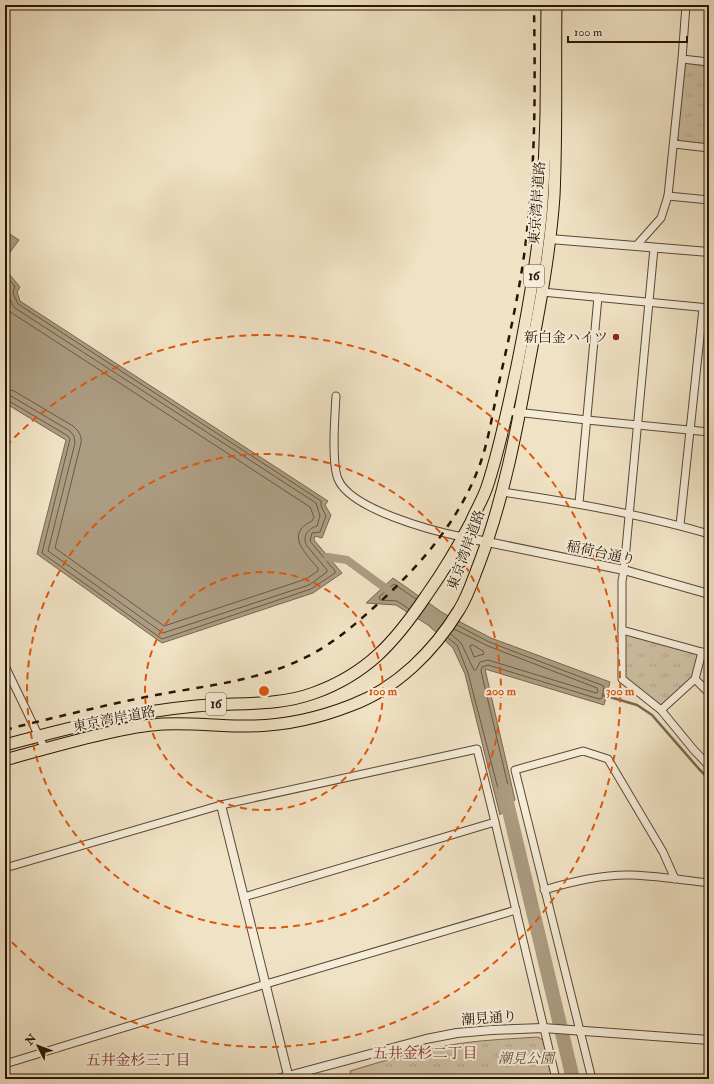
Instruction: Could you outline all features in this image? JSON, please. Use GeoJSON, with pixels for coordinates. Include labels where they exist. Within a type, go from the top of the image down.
{"type":"FeatureCollection","features":[{"type":"Feature","properties":{"kind":"highway","name":"東京湾岸道路"},"geometry":{"type":"LineString","coordinates":[[5,745],[120,716],[194,706],[258,704],[286,701],[314,693],[343,680],[368,665],[388,646],[406,625],[438,578],[463,537],[487,487],[508,411],[530,299],[541,217],[545,148],[547,5]]}},
{"type":"Feature","properties":{"kind":"highway","name":"東京湾岸道路"},"geometry":{"type":"LineString","coordinates":[[5,760],[122,729],[150,725],[184,723],[240,726],[272,725],[317,716],[350,706],[376,694],[399,678],[433,646],[448,628],[465,600],[487,542],[502,492],[520,412],[542,292],[550,239],[555,174],[556,5]]}},
{"type":"Feature","properties":{"kind":"street"},"geometry":{"type":"LineString","coordinates":[[636,246],[660,218],[668,196],[686,5]]}},
{"type":"Feature","properties":{"kind":"street"},"geometry":{"type":"LineString","coordinates":[[682,59],[709,62]]}},
{"type":"Feature","properties":{"kind":"street"},"geometry":{"type":"LineString","coordinates":[[674,144],[709,148]]}},
{"type":"Feature","properties":{"kind":"street"},"geometry":{"type":"LineString","coordinates":[[668,196],[709,200]]}},
{"type":"Feature","properties":{"kind":"street"},"geometry":{"type":"LineString","coordinates":[[550,239],[709,252]]}},
{"type":"Feature","properties":{"kind":"street"},"geometry":{"type":"LineString","coordinates":[[654,248],[630,513],[622,581],[622,679],[661,710],[709,766]]}},
{"type":"Feature","properties":{"kind":"street"},"geometry":{"type":"LineString","coordinates":[[542,292],[706,308],[690,430],[680,525]]}},
{"type":"Feature","properties":{"kind":"street"},"geometry":{"type":"LineString","coordinates":[[579,503],[598,297]]}},
{"type":"Feature","properties":{"kind":"street"},"geometry":{"type":"LineString","coordinates":[[336,396],[334,440],[335,470],[341,485],[367,505],[397,518],[443,534],[463,537]]}},
{"type":"Feature","properties":{"kind":"street"},"geometry":{"type":"LineString","coordinates":[[508,411],[709,432]]}},
{"type":"Feature","properties":{"kind":"street"},"geometry":{"type":"LineString","coordinates":[[502,492],[579,503],[630,513],[680,525],[709,534]]}},
{"type":"Feature","properties":{"kind":"street","name":"稲荷台通り"},"geometry":{"type":"LineString","coordinates":[[463,537],[624,570],[709,594]]}},
{"type":"Feature","properties":{"kind":"street"},"geometry":{"type":"LineString","coordinates":[[622,630],[705,653],[695,679],[661,710]]}},
{"type":"Feature","properties":{"kind":"street"},"geometry":{"type":"LineString","coordinates":[[5,666],[45,749]]}},
{"type":"Feature","properties":{"kind":"street"},"geometry":{"type":"LineString","coordinates":[[695,679],[709,693]]}},
{"type":"Feature","properties":{"kind":"street"},"geometry":{"type":"LineString","coordinates":[[5,868],[221,805],[477,749],[556,1079]]}},
{"type":"Feature","properties":{"kind":"street"},"geometry":{"type":"LineString","coordinates":[[592,1079],[515,770],[582,751],[608,759],[663,852],[675,879]]}},
{"type":"Feature","properties":{"kind":"street"},"geometry":{"type":"LineString","coordinates":[[221,805],[288,1077]]}},
{"type":"Feature","properties":{"kind":"street"},"geometry":{"type":"LineString","coordinates":[[244,897],[495,822]]}},
{"type":"Feature","properties":{"kind":"street"},"geometry":{"type":"LineString","coordinates":[[544,890],[568,882],[605,876],[632,875],[709,883]]}},
{"type":"Feature","properties":{"kind":"street"},"geometry":{"type":"LineString","coordinates":[[5,1064],[266,984],[516,910]]}},
{"type":"Feature","properties":{"kind":"street","name":"潮見通り"},"geometry":{"type":"LineString","coordinates":[[277,1079],[426,1039],[457,1033],[543,1028],[709,1040]]}},
{"type":"Feature","properties":{"kind":"green space"},"geometry":{"type":"Polygon","coordinates":[[[688,62],[709,65],[709,144],[681,142],[677,138],[683,66],[688,62]]]}},
{"type":"Feature","properties":{"kind":"green space"},"geometry":{"type":"Polygon","coordinates":[[[622,630],[702,652],[695,679],[661,710],[622,679],[622,630]]]}},
{"type":"Feature","properties":{"kind":"green space","name":"潮見公園"},"geometry":{"type":"Polygon","coordinates":[[[538,1037],[543,1040],[552,1079],[352,1079],[350,1071],[437,1047],[461,1043],[538,1037]]]}},
{"type":"Feature","properties":{"kind":"water"},"geometry":{"type":"Polygon","coordinates":[[[5,231],[19,240],[5,259],[5,231]]]}},
{"type":"Feature","properties":{"kind":"water"},"geometry":{"type":"Polygon","coordinates":[[[5,269],[20,287],[17,292],[20,301],[328,501],[325,505],[331,515],[322,538],[315,536],[314,540],[342,573],[313,593],[162,643],[37,554],[66,440],[5,403],[5,269]]]}},
{"type":"Feature","properties":{"kind":"water"},"geometry":{"type":"Polygon","coordinates":[[[393,578],[443,613],[491,638],[610,682],[604,705],[485,669],[515,800],[500,815],[465,674],[453,648],[428,625],[396,605],[366,603],[393,578]]]}},
{"type":"Feature","properties":{"kind":"waterway"},"geometry":{"type":"LineString","coordinates":[[328,557],[347,560],[392,593]]}},
{"type":"Feature","properties":{"kind":"waterway"},"geometry":{"type":"LineString","coordinates":[[603,695],[637,705],[652,715],[709,779]]}},
{"type":"Feature","properties":{"kind":"waterway"},"geometry":{"type":"LineString","coordinates":[[504,790],[573,1079]]}},
{"type":"Feature","properties":{"kind":"railway"},"geometry":{"type":"LineString","coordinates":[[5,730],[122,702],[248,678],[300,660],[320,650],[338,638],[371,610],[418,564],[445,530],[468,492],[485,449],[519,286],[525,249],[532,175],[535,90],[534,5]]}},
{"type":"Feature","properties":{"kind":"place","name":"新白金ハイツ"},"geometry":{"type":"Point","coordinates":[616,337]}},
{"type":"Feature","properties":{"kind":"district","name":"五井金杉二丁目"},"geometry":{"type":"Point","coordinates":[425,1053]}},
{"type":"Feature","properties":{"kind":"district","name":"五井金杉三丁目"},"geometry":{"type":"Point","coordinates":[138,1060]}}]}
